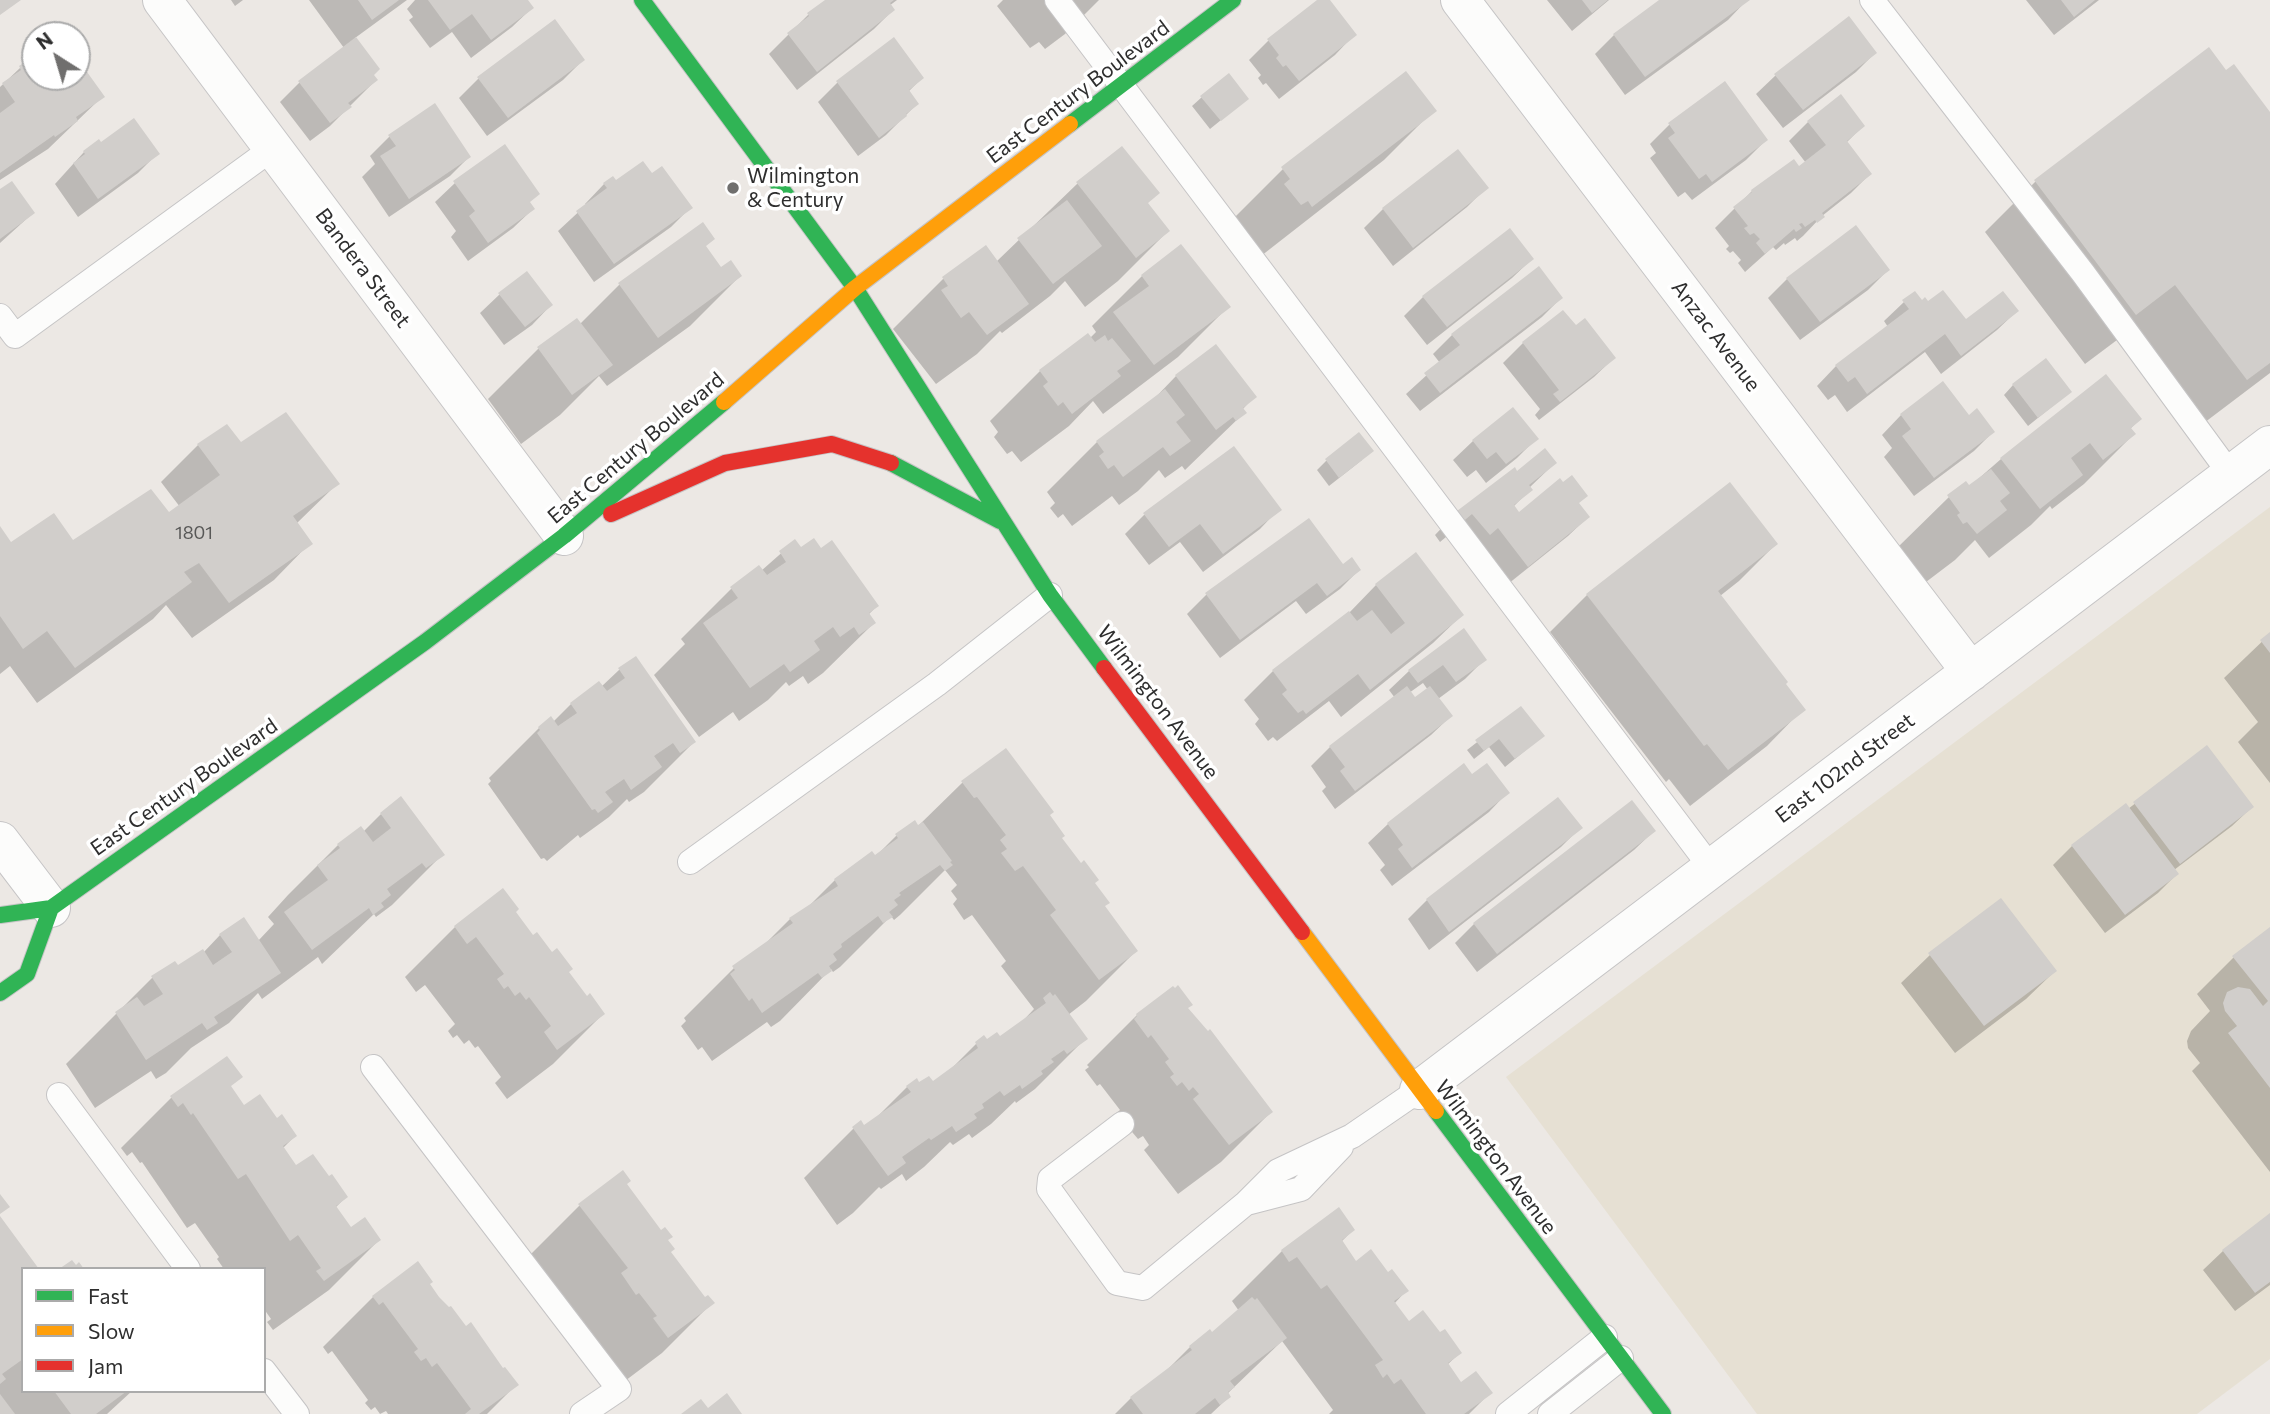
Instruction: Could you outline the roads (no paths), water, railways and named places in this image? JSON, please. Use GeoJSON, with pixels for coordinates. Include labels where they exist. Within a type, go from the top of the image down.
{"type":"FeatureCollection","features":[{"type":"Feature","properties":{"kind":"main road","name":"Wilmington Avenue"},"geometry":{"type":"LineString","coordinates":[[642,0],[855,288],[1050,595],[1663,1414]]}},
{"type":"Feature","properties":{"kind":"main road","name":"East Century Boulevard"},"geometry":{"type":"LineString","coordinates":[[0,915],[51,908],[425,642],[564,536],[855,288],[1233,0]]}},
{"type":"Feature","properties":{"kind":"main road"},"geometry":{"type":"LineString","coordinates":[[564,536],[725,463],[832,444],[896,465],[1002,522]]}},
{"type":"Feature","properties":{"kind":"main road"},"geometry":{"type":"LineString","coordinates":[[0,993],[27,974],[51,908]]}},
{"type":"Feature","properties":{"kind":"street","name":"Bandera Street"},"geometry":{"type":"LineString","coordinates":[[162,0],[564,536]]}},
{"type":"Feature","properties":{"kind":"street","name":"Anzac Avenue"},"geometry":{"type":"LineString","coordinates":[[1460,0],[1971,672]]}},
{"type":"Feature","properties":{"kind":"street","name":"East 102nd Street"},"geometry":{"type":"LineString","coordinates":[[1419,1090],[2270,445]]}},
{"type":"Feature","properties":{"kind":"street"},"geometry":{"type":"LineString","coordinates":[[0,841],[51,908]]}},
{"type":"Feature","properties":{"kind":"lane"},"geometry":{"type":"LineString","coordinates":[[1057,0],[1712,869]]}},
{"type":"Feature","properties":{"kind":"lane"},"geometry":{"type":"LineString","coordinates":[[1872,0],[2084,273],[2231,475]]}},
{"type":"Feature","properties":{"kind":"lane"},"geometry":{"type":"LineString","coordinates":[[0,316],[15,336],[273,148]]}},
{"type":"Feature","properties":{"kind":"lane"},"geometry":{"type":"LineString","coordinates":[[690,862],[937,684],[1050,595]]}},
{"type":"Feature","properties":{"kind":"lane"},"geometry":{"type":"LineString","coordinates":[[373,1066],[619,1389],[582,1414]]}},
{"type":"Feature","properties":{"kind":"lane"},"geometry":{"type":"LineString","coordinates":[[1122,1124],[1050,1179],[1049,1189],[1117,1283],[1143,1288],[1246,1203],[1301,1189],[1352,1136],[1419,1090]]}},
{"type":"Feature","properties":{"kind":"lane"},"geometry":{"type":"LineString","coordinates":[[59,1095],[187,1267]]}},
{"type":"Feature","properties":{"kind":"lane"},"geometry":{"type":"LineString","coordinates":[[1508,1414],[1605,1337]]}},
{"type":"Feature","properties":{"kind":"lane"},"geometry":{"type":"LineString","coordinates":[[1550,1414],[1621,1357]]}},
{"type":"Feature","properties":{"kind":"lane"},"geometry":{"type":"LineString","coordinates":[[266,1373],[297,1414]]}},
{"type":"Feature","properties":{"kind":"place","name":"Wilmington & Century"},"geometry":{"type":"Point","coordinates":[733,188]}}]}
